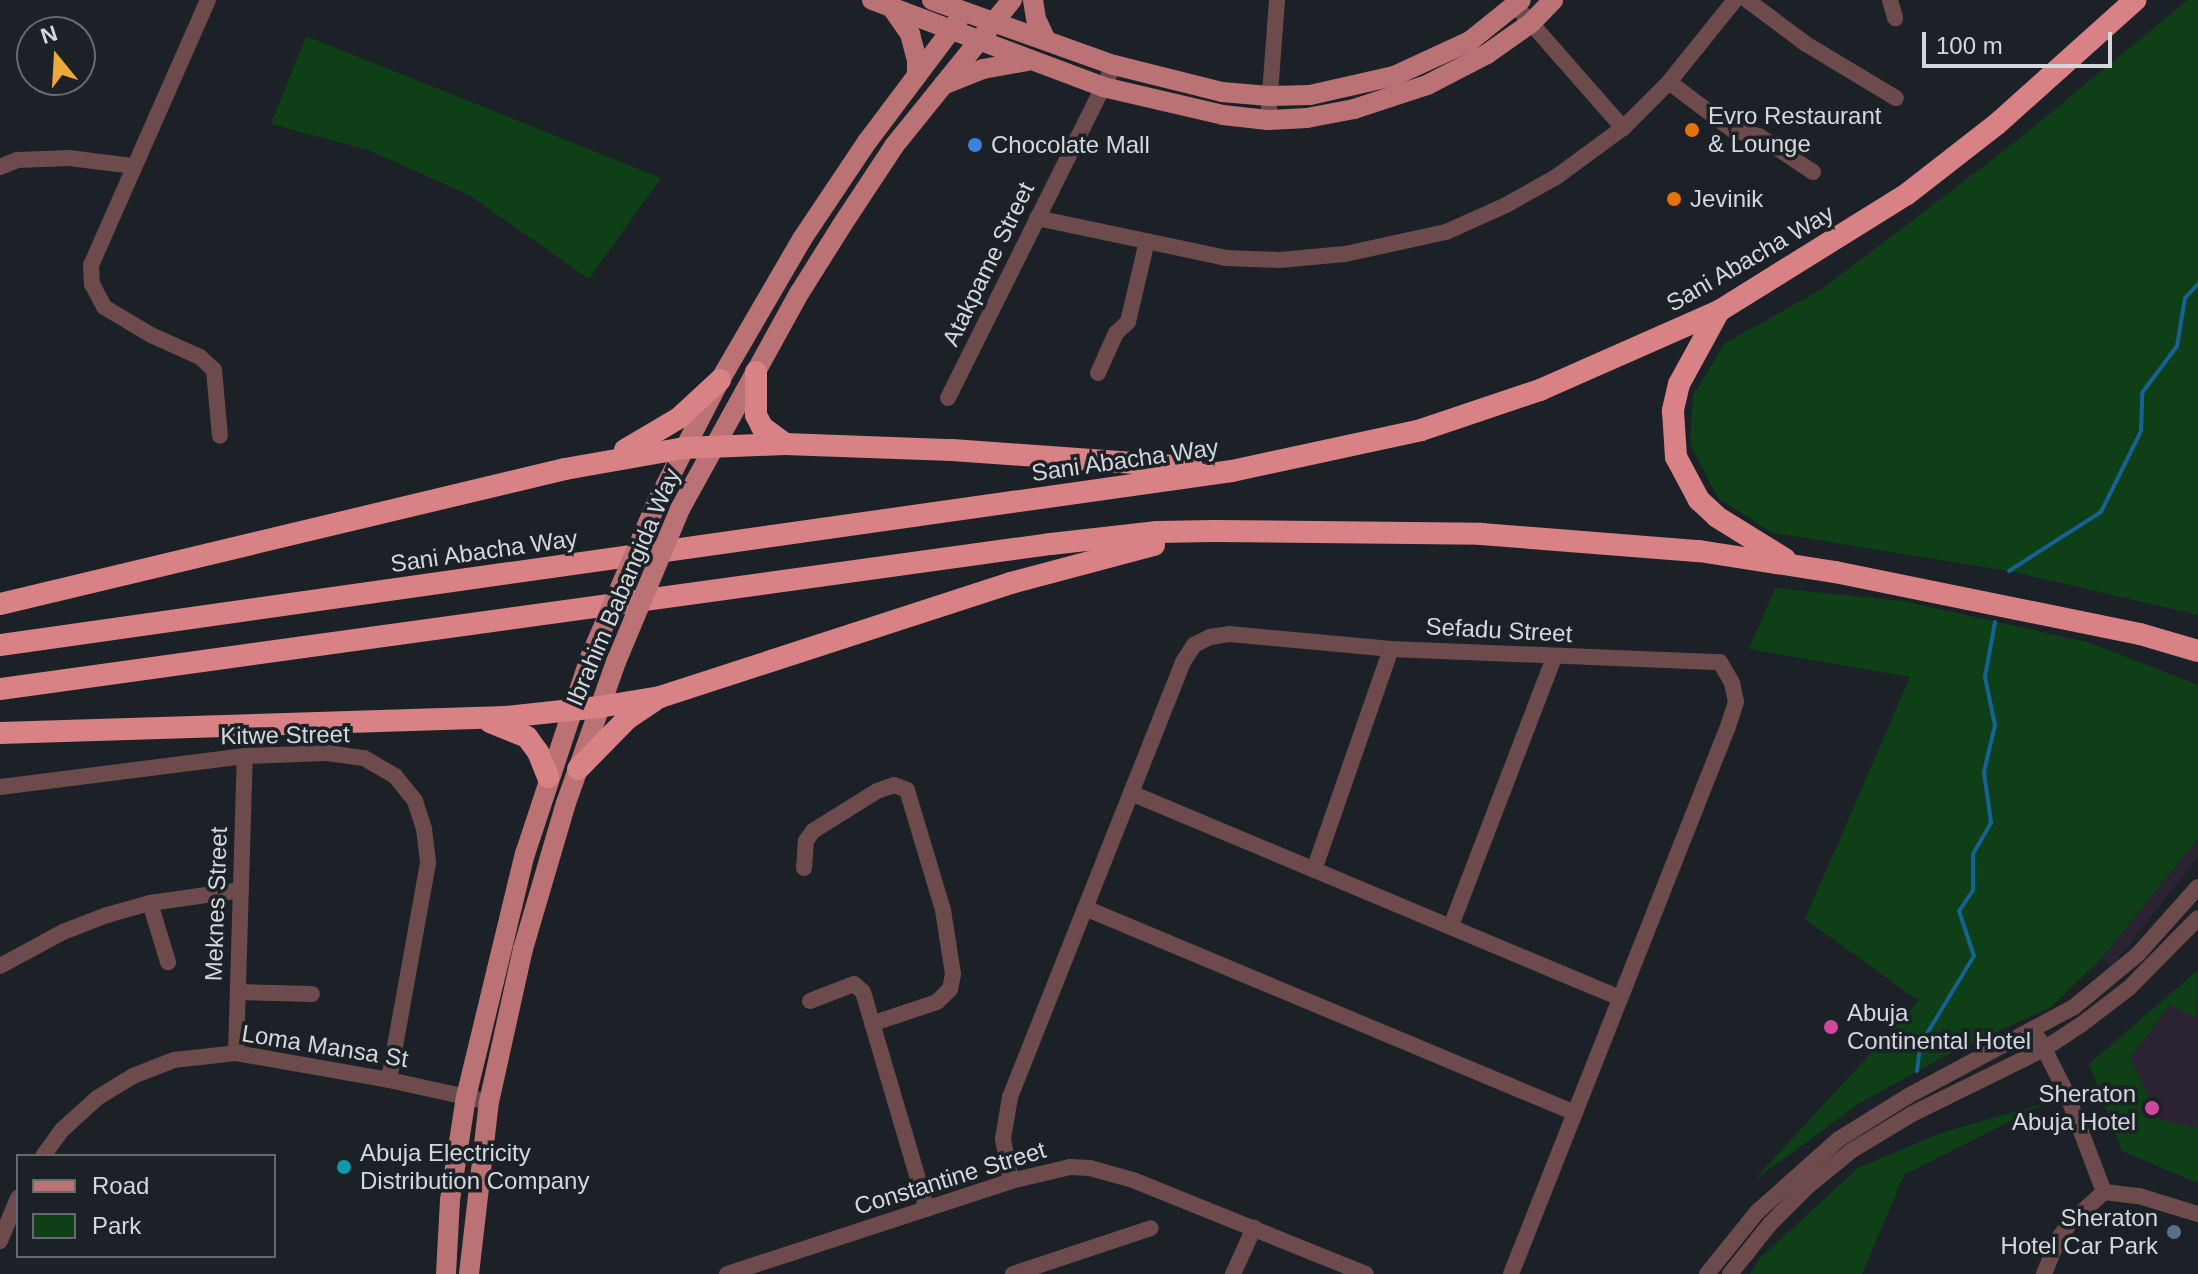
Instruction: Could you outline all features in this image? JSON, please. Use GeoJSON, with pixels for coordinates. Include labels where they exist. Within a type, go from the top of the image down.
{"type":"FeatureCollection","features":[{"type":"Feature","properties":{"kind":"highway","name":"Sani Abacha Way"},"geometry":{"type":"LineString","coordinates":[[0,645],[1232,471],[1421,430],[1540,390],[1719,311],[1907,194],[1997,124],[2135,0]]}},
{"type":"Feature","properties":{"kind":"highway"},"geometry":{"type":"LineString","coordinates":[[1719,311],[1679,384],[1673,411],[1676,457],[1699,500],[1717,517],[1797,566]]}},
{"type":"Feature","properties":{"kind":"highway"},"geometry":{"type":"LineString","coordinates":[[756,372],[756,415],[762,427],[785,444]]}},
{"type":"Feature","properties":{"kind":"highway"},"geometry":{"type":"LineString","coordinates":[[592,464],[650,438],[679,418],[720,380]]}},
{"type":"Feature","properties":{"kind":"highway"},"geometry":{"type":"LineString","coordinates":[[0,604],[592,464],[684,448],[785,444],[1094,458],[1232,471]]}},
{"type":"Feature","properties":{"kind":"highway"},"geometry":{"type":"LineString","coordinates":[[0,733],[570,712],[660,697],[1011,583],[1214,531]]}},
{"type":"Feature","properties":{"kind":"highway"},"geometry":{"type":"LineString","coordinates":[[0,689],[1036,546],[1157,532],[1214,531],[1481,534],[1600,541],[1835,572],[2140,634],[2196,651]]}},
{"type":"Feature","properties":{"kind":"highway"},"geometry":{"type":"LineString","coordinates":[[578,769],[627,719],[660,697]]}},
{"type":"Feature","properties":{"kind":"highway"},"geometry":{"type":"LineString","coordinates":[[477,717],[527,737],[538,752],[548,777]]}},
{"type":"Feature","properties":{"kind":"main road"},"geometry":{"type":"LineString","coordinates":[[872,0],[1103,87],[1223,115],[1268,120],[1307,118],[1388,101],[1487,54],[1531,23],[1553,0]]}},
{"type":"Feature","properties":{"kind":"main road"},"geometry":{"type":"LineString","coordinates":[[932,0],[972,5],[993,21],[1114,65],[1222,92],[1269,96],[1310,95],[1394,76],[1470,41],[1518,3]]}},
{"type":"Feature","properties":{"kind":"main road","name":"Ibrahim Babangida Way"},"geometry":{"type":"LineString","coordinates":[[469,1274],[489,1102],[523,949],[599,707],[680,509],[712,447],[842,225],[894,146],[1012,0]]}},
{"type":"Feature","properties":{"kind":"main road"},"geometry":{"type":"LineString","coordinates":[[1033,0],[1036,19],[1046,40]]}},
{"type":"Feature","properties":{"kind":"main road","name":"Ibrahim Babangida Way"},"geometry":{"type":"LineString","coordinates":[[446,1274],[450,1200],[466,1097],[525,854],[589,660],[657,502],[684,448],[802,239],[867,142],[972,5]]}},
{"type":"Feature","properties":{"kind":"main road"},"geometry":{"type":"LineString","coordinates":[[892,8],[910,34],[917,75]]}},
{"type":"Feature","properties":{"kind":"main road"},"geometry":{"type":"LineString","coordinates":[[940,87],[983,69],[1031,61]]}},
{"type":"Feature","properties":{"kind":"street"},"geometry":{"type":"LineString","coordinates":[[208,0],[96,247],[91,265],[92,284],[104,307],[208,363],[214,370],[220,436]]}},
{"type":"Feature","properties":{"kind":"street"},"geometry":{"type":"LineString","coordinates":[[1268,120],[1277,0]]}},
{"type":"Feature","properties":{"kind":"street"},"geometry":{"type":"LineString","coordinates":[[1037,218],[1226,258],[1280,260],[1403,244],[1446,232],[1506,205],[1556,177],[1623,128],[1669,82],[1735,0]]}},
{"type":"Feature","properties":{"kind":"street"},"geometry":{"type":"LineString","coordinates":[[1747,0],[1806,44],[1896,98]]}},
{"type":"Feature","properties":{"kind":"street"},"geometry":{"type":"LineString","coordinates":[[1890,0],[1895,18]]}},
{"type":"Feature","properties":{"kind":"street"},"geometry":{"type":"LineString","coordinates":[[1518,3],[1531,23],[1623,128]]}},
{"type":"Feature","properties":{"kind":"street","name":"Atakpame Street"},"geometry":{"type":"LineString","coordinates":[[948,398],[1114,65]]}},
{"type":"Feature","properties":{"kind":"street"},"geometry":{"type":"LineString","coordinates":[[1669,82],[1734,131],[1759,136],[1813,172]]}},
{"type":"Feature","properties":{"kind":"street"},"geometry":{"type":"LineString","coordinates":[[0,167],[17,160],[69,158],[133,166]]}},
{"type":"Feature","properties":{"kind":"street"},"geometry":{"type":"LineString","coordinates":[[1098,373],[1116,333],[1128,322],[1147,241]]}},
{"type":"Feature","properties":{"kind":"street","name":"Sefadu Street"},"geometry":{"type":"LineString","coordinates":[[1011,1181],[1003,1139],[1010,1097],[1131,793],[1194,645],[1210,637],[1229,634],[1391,649],[1720,662],[1732,683],[1736,702],[1511,1274]]}},
{"type":"Feature","properties":{"kind":"street"},"geometry":{"type":"LineString","coordinates":[[1314,870],[1391,649]]}},
{"type":"Feature","properties":{"kind":"street"},"geometry":{"type":"LineString","coordinates":[[1451,926],[1554,657]]}},
{"type":"Feature","properties":{"kind":"street","name":"Kitwe Street"},"geometry":{"type":"LineString","coordinates":[[0,787],[245,756],[327,753],[364,758],[395,776],[415,801],[424,829],[428,863],[389,1080]]}},
{"type":"Feature","properties":{"kind":"street","name":"Meknes Street"},"geometry":{"type":"LineString","coordinates":[[236,1053],[245,756]]}},
{"type":"Feature","properties":{"kind":"street"},"geometry":{"type":"LineString","coordinates":[[804,868],[806,841],[813,831],[877,791],[894,785],[907,790],[943,910],[953,974],[950,989],[937,1002],[874,1023]]}},
{"type":"Feature","properties":{"kind":"street"},"geometry":{"type":"LineString","coordinates":[[1131,793],[1620,998]]}},
{"type":"Feature","properties":{"kind":"street"},"geometry":{"type":"LineString","coordinates":[[1707,1274],[1757,1212],[1839,1139],[1908,1096],[2074,1007],[2119,972],[2169,923],[2198,887]]}},
{"type":"Feature","properties":{"kind":"street"},"geometry":{"type":"LineString","coordinates":[[0,966],[63,932],[150,903],[241,890]]}},
{"type":"Feature","properties":{"kind":"street"},"geometry":{"type":"LineString","coordinates":[[150,903],[168,962]]}},
{"type":"Feature","properties":{"kind":"street"},"geometry":{"type":"LineString","coordinates":[[1085,908],[1575,1113]]}},
{"type":"Feature","properties":{"kind":"street"},"geometry":{"type":"LineString","coordinates":[[1730,1274],[1770,1224],[1808,1186],[1851,1151],[1912,1114],[2044,1049],[2129,988],[2198,918]]}},
{"type":"Feature","properties":{"kind":"street"},"geometry":{"type":"LineString","coordinates":[[810,1001],[854,984],[863,992],[927,1209]]}},
{"type":"Feature","properties":{"kind":"street"},"geometry":{"type":"LineString","coordinates":[[238,992],[312,994]]}},
{"type":"Feature","properties":{"kind":"street"},"geometry":{"type":"LineString","coordinates":[[2034,1031],[2066,1092],[2104,1192]]}},
{"type":"Feature","properties":{"kind":"street","name":"Loma Mansa St"},"geometry":{"type":"LineString","coordinates":[[44,1154],[62,1130],[97,1098],[133,1076],[174,1060],[236,1053],[389,1080],[489,1102]]}},
{"type":"Feature","properties":{"kind":"street","name":"Constantine Street"},"geometry":{"type":"LineString","coordinates":[[727,1274],[1050,1169],[1090,1168],[1133,1180],[1366,1274]]}},
{"type":"Feature","properties":{"kind":"street"},"geometry":{"type":"LineString","coordinates":[[2044,1274],[2058,1239],[2070,1223],[2104,1192],[2139,1196],[2198,1214]]}},
{"type":"Feature","properties":{"kind":"street"},"geometry":{"type":"LineString","coordinates":[[0,1241],[16,1203]]}},
{"type":"Feature","properties":{"kind":"street"},"geometry":{"type":"LineString","coordinates":[[1013,1274],[1151,1228]]}},
{"type":"Feature","properties":{"kind":"street"},"geometry":{"type":"LineString","coordinates":[[1233,1274],[1254,1228]]}},
{"type":"Feature","properties":{"kind":"shaded area"},"geometry":{"type":"Polygon","coordinates":[[[2198,838],[2198,857],[2113,965],[2101,959],[2198,838]]]}},
{"type":"Feature","properties":{"kind":"shaded area","name":"Sheraton Abuja Hotel"},"geometry":{"type":"Polygon","coordinates":[[[2198,970],[2198,1183],[2122,1151],[2089,1064],[2198,970]]]}},
{"type":"Feature","properties":{"kind":"green space"},"geometry":{"type":"Polygon","coordinates":[[[2188,0],[2198,0],[2198,615],[2009,571],[1773,533],[1718,498],[1690,444],[1693,395],[1725,343],[1822,289],[2010,146],[2188,0]]]}},
{"type":"Feature","properties":{"kind":"green space"},"geometry":{"type":"Polygon","coordinates":[[[306,36],[661,178],[589,279],[469,195],[368,150],[271,124],[306,36]]]}},
{"type":"Feature","properties":{"kind":"green space"},"geometry":{"type":"Polygon","coordinates":[[[1775,588],[1903,601],[2087,642],[2194,683],[2198,686],[2198,838],[2101,959],[2051,1007],[1943,1057],[1860,1103],[1753,1181],[1919,1001],[1805,919],[1910,677],[1749,649],[1775,588]]]}},
{"type":"Feature","properties":{"kind":"green space"},"geometry":{"type":"Polygon","coordinates":[[[2198,970],[2196,1018],[2170,1004],[2130,1058],[2160,1120],[2198,1128],[2198,1183],[2122,1151],[2089,1064],[2198,970]]]}},
{"type":"Feature","properties":{"kind":"green space"},"geometry":{"type":"Polygon","coordinates":[[[2048,1102],[1904,1175],[1862,1274],[1750,1274],[1760,1258],[1858,1168],[1941,1133],[2048,1102]]]}},
{"type":"Feature","properties":{"kind":"waterway"},"geometry":{"type":"LineString","coordinates":[[2009,571],[2101,512],[2141,431],[2142,393],[2177,346],[2185,298],[2198,284]]}},
{"type":"Feature","properties":{"kind":"waterway"},"geometry":{"type":"LineString","coordinates":[[1917,1071],[1920,1045],[1974,956],[1959,911],[1973,890],[1973,854],[1991,823],[1984,772],[1995,725],[1985,677],[1995,622]]}},
{"type":"Feature","properties":{"kind":"place","name":"Evro Restaurant & Lounge"},"geometry":{"type":"Point","coordinates":[1692,130]}},
{"type":"Feature","properties":{"kind":"place","name":"Chocolate Mall"},"geometry":{"type":"Point","coordinates":[975,145]}},
{"type":"Feature","properties":{"kind":"place","name":"Jevinik"},"geometry":{"type":"Point","coordinates":[1674,199]}},
{"type":"Feature","properties":{"kind":"place","name":"Abuja Continental Hotel"},"geometry":{"type":"Point","coordinates":[1831,1027]}},
{"type":"Feature","properties":{"kind":"place","name":"Sheraton Abuja Hotel"},"geometry":{"type":"Point","coordinates":[2152,1108]}},
{"type":"Feature","properties":{"kind":"place","name":"Abuja Electricity Distribution Company"},"geometry":{"type":"Point","coordinates":[344,1167]}},
{"type":"Feature","properties":{"kind":"place","name":"Sheraton Hotel Car Park"},"geometry":{"type":"Point","coordinates":[2174,1232]}}]}
